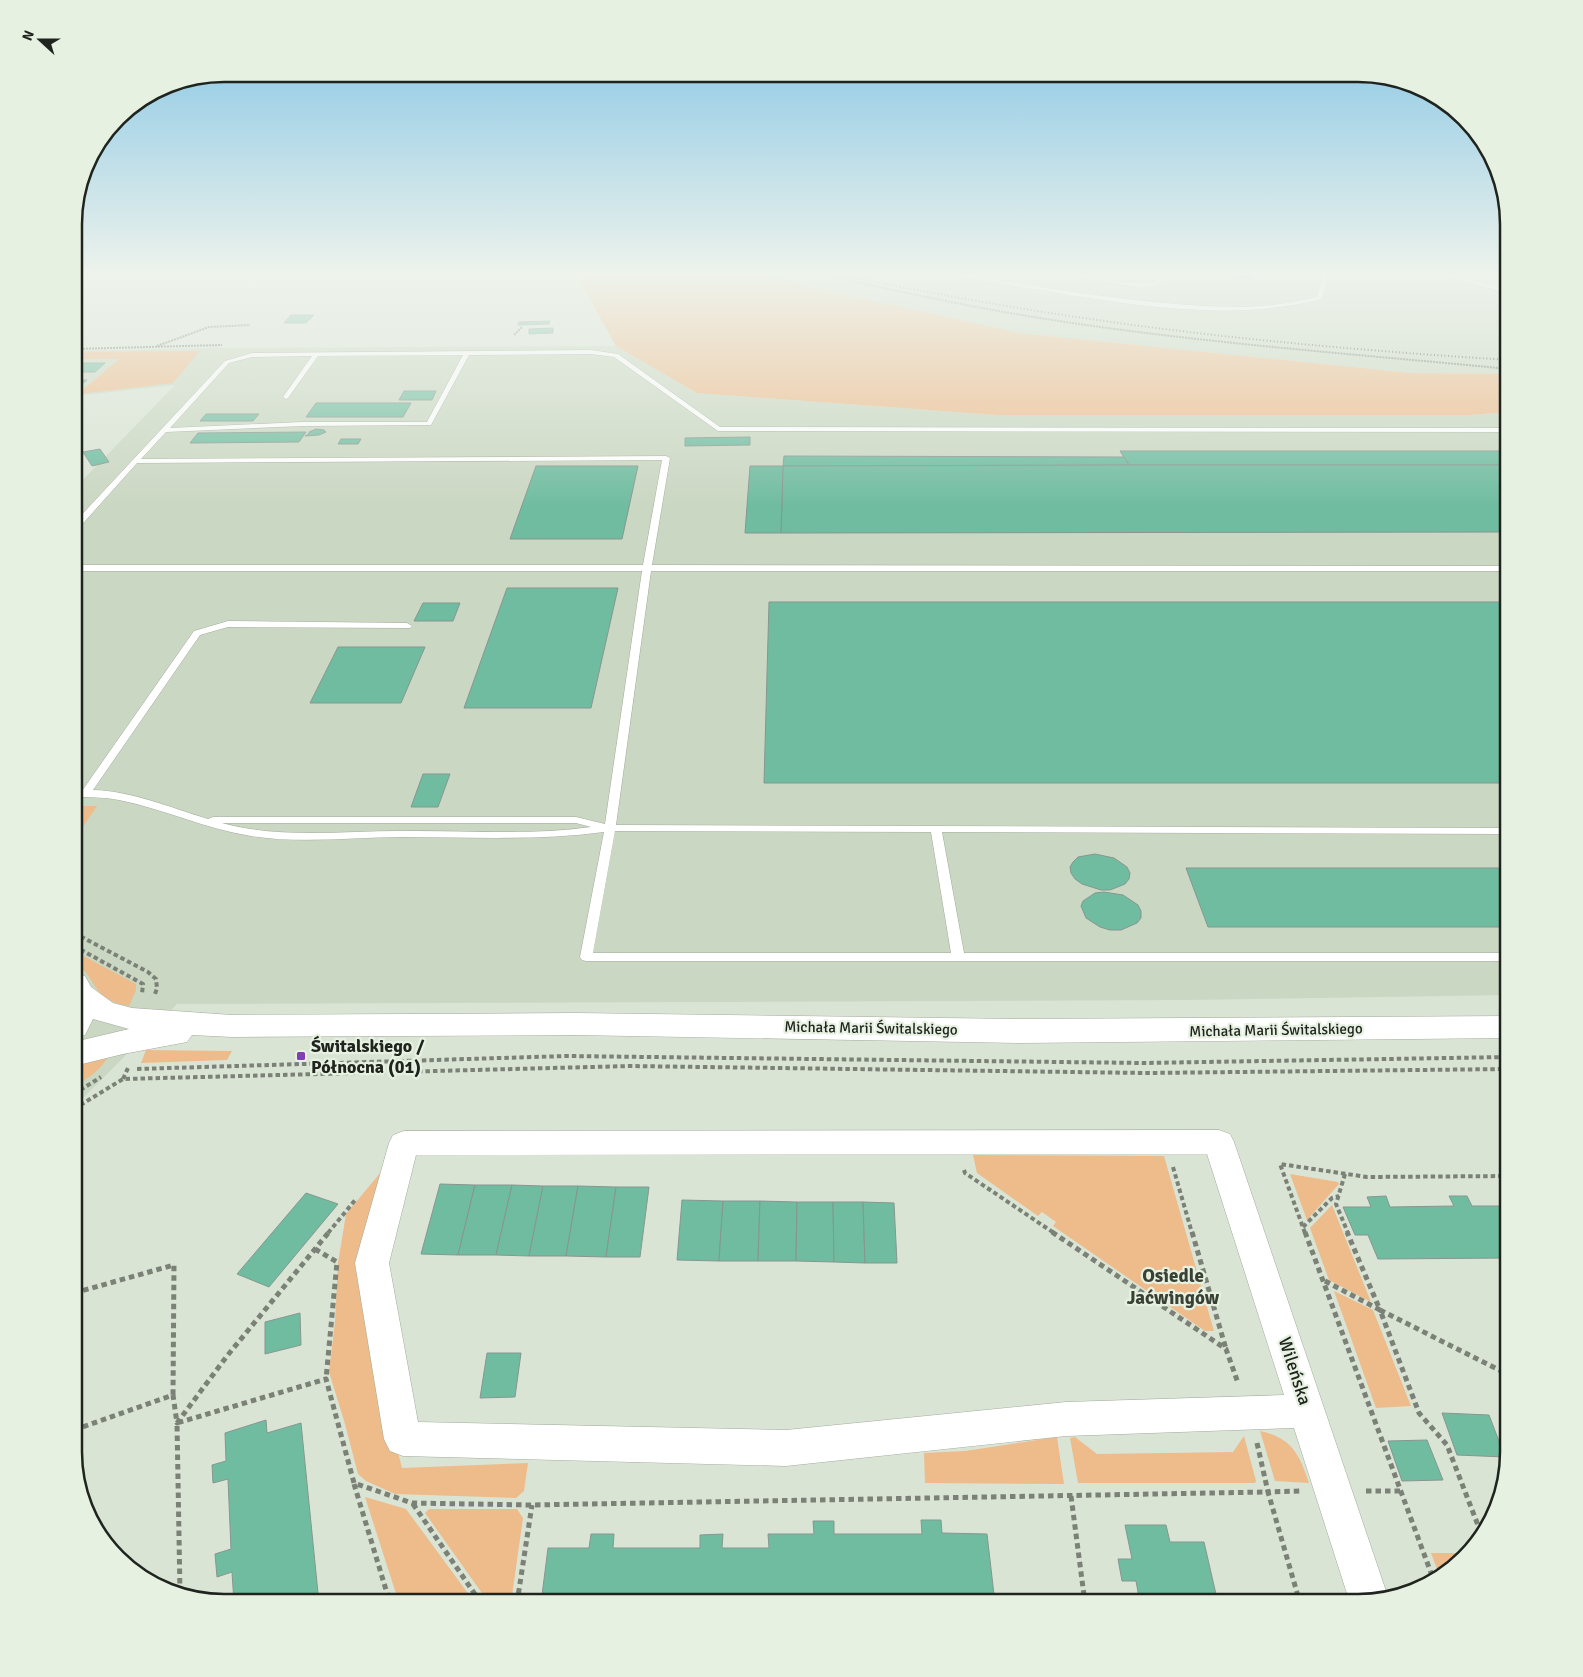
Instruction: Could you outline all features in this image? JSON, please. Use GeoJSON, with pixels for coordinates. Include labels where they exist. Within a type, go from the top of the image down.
{"type":"FeatureCollection","features":[{"type":"Feature","properties":{"kind":"main road","name":"Michała Marii Świtalskiego"},"geometry":{"type":"LineString","coordinates":[[82,993],[102,1010],[132,1019],[232,1026],[575,1024],[1158,1031],[1500,1026]]}},
{"type":"Feature","properties":{"kind":"main road","name":"Michała Marii Świtalskiego"},"geometry":{"type":"LineString","coordinates":[[82,1052],[123,1042],[232,1026]]}},
{"type":"Feature","properties":{"kind":"street","name":"Wileńska"},"geometry":{"type":"LineString","coordinates":[[1166,1142],[1220,1142],[1367,1594]]}},
{"type":"Feature","properties":{"kind":"street"},"geometry":{"type":"LineString","coordinates":[[1166,1142],[404,1143],[372,1262],[403,1439],[786,1448],[1066,1419],[1308,1410]]}},
{"type":"Feature","properties":{"kind":"lane"},"geometry":{"type":"LineString","coordinates":[[83,518],[227,362],[252,355],[591,352],[616,355],[718,429],[1500,430]]}},
{"type":"Feature","properties":{"kind":"lane"},"geometry":{"type":"LineString","coordinates":[[163,430],[302,424],[429,424],[467,353]]}},
{"type":"Feature","properties":{"kind":"lane"},"geometry":{"type":"LineString","coordinates":[[286,397],[316,354]]}},
{"type":"Feature","properties":{"kind":"lane"},"geometry":{"type":"LineString","coordinates":[[135,461],[666,458],[610,828],[586,957],[1500,957]]}},
{"type":"Feature","properties":{"kind":"lane"},"geometry":{"type":"LineString","coordinates":[[83,568],[1500,568]]}},
{"type":"Feature","properties":{"kind":"lane"},"geometry":{"type":"LineString","coordinates":[[86,793],[197,633],[228,624],[407,626]]}},
{"type":"Feature","properties":{"kind":"lane"},"geometry":{"type":"LineString","coordinates":[[83,793],[118,796],[237,831],[273,837],[401,834],[575,834],[610,828],[1500,831]]}},
{"type":"Feature","properties":{"kind":"lane"},"geometry":{"type":"LineString","coordinates":[[197,820],[576,820],[610,828]]}},
{"type":"Feature","properties":{"kind":"lane"},"geometry":{"type":"LineString","coordinates":[[936,828],[958,957]]}},
{"type":"Feature","properties":{"kind":"path"},"geometry":{"type":"LineString","coordinates":[[1314,351],[1440,361],[1500,368]]}},
{"type":"Feature","properties":{"kind":"path"},"geometry":{"type":"LineString","coordinates":[[120,1069],[471,1059]]}},
{"type":"Feature","properties":{"kind":"path"},"geometry":{"type":"LineString","coordinates":[[82,1104],[123,1079],[449,1069],[630,1066],[1146,1073],[1500,1069]]}},
{"type":"Feature","properties":{"kind":"path"},"geometry":{"type":"LineString","coordinates":[[82,1088],[104,1074]]}},
{"type":"Feature","properties":{"kind":"path"},"geometry":{"type":"LineString","coordinates":[[959,1142],[965,1173],[1226,1349]]}},
{"type":"Feature","properties":{"kind":"path"},"geometry":{"type":"LineString","coordinates":[[1166,1142],[1226,1349],[1249,1412],[1268,1492],[1297,1594]]}},
{"type":"Feature","properties":{"kind":"path"},"geometry":{"type":"LineString","coordinates":[[1432,1575],[1280,1164],[1367,1177],[1500,1176]]}},
{"type":"Feature","properties":{"kind":"path"},"geometry":{"type":"LineString","coordinates":[[1345,1174],[1336,1204],[1380,1310],[1419,1413],[1447,1445],[1479,1527]]}},
{"type":"Feature","properties":{"kind":"path"},"geometry":{"type":"LineString","coordinates":[[176,1423],[227,1356],[360,1195]]}},
{"type":"Feature","properties":{"kind":"path"},"geometry":{"type":"LineString","coordinates":[[1303,1227],[1332,1198],[1339,1196]]}},
{"type":"Feature","properties":{"kind":"path"},"geometry":{"type":"LineString","coordinates":[[315,1249],[337,1262],[326,1379],[354,1484],[387,1594]]}},
{"type":"Feature","properties":{"kind":"path"},"geometry":{"type":"LineString","coordinates":[[82,1291],[174,1265],[173,1395],[176,1423],[180,1587]]}},
{"type":"Feature","properties":{"kind":"path"},"geometry":{"type":"LineString","coordinates":[[1324,1280],[1500,1370]]}},
{"type":"Feature","properties":{"kind":"path"},"geometry":{"type":"LineString","coordinates":[[176,1423],[326,1379]]}},
{"type":"Feature","properties":{"kind":"path"},"geometry":{"type":"LineString","coordinates":[[82,1427],[173,1395]]}},
{"type":"Feature","properties":{"kind":"path"},"geometry":{"type":"LineString","coordinates":[[354,1484],[412,1503],[532,1505],[1402,1491]]}},
{"type":"Feature","properties":{"kind":"path"},"geometry":{"type":"LineString","coordinates":[[1071,1496],[1084,1594]]}},
{"type":"Feature","properties":{"kind":"path"},"geometry":{"type":"LineString","coordinates":[[412,1503],[475,1594]]}},
{"type":"Feature","properties":{"kind":"path"},"geometry":{"type":"LineString","coordinates":[[518,1594],[532,1505]]}},
{"type":"Feature","properties":{"kind":"shaded area"},"geometry":{"type":"Polygon","coordinates":[[[83,351],[625,351],[697,393],[997,415],[1469,415],[1500,413],[1500,995],[1187,1000],[177,1004],[82,1099],[83,480],[175,385],[83,395],[83,351]]]}},
{"type":"Feature","properties":{"kind":"shaded area"},"geometry":{"type":"Polygon","coordinates":[[[200,351],[173,383],[83,393],[83,390],[119,359],[83,359],[83,352],[200,351]]]}},
{"type":"Feature","properties":{"kind":"shaded area"},"geometry":{"type":"Polygon","coordinates":[[[625,351],[1198,351],[1411,373],[1500,374],[1500,413],[1469,415],[997,415],[697,393],[625,351]]]}},
{"type":"Feature","properties":{"kind":"shaded area"},"geometry":{"type":"Polygon","coordinates":[[[1198,351],[1500,351],[1500,374],[1411,373],[1198,351]]]}},
{"type":"Feature","properties":{"kind":"shaded area"},"geometry":{"type":"Polygon","coordinates":[[[83,806],[97,806],[83,827],[83,806]]]}},
{"type":"Feature","properties":{"kind":"shaded area"},"geometry":{"type":"Polygon","coordinates":[[[82,955],[136,984],[136,990],[129,1006],[117,1003],[101,994],[82,968],[82,955]]]}},
{"type":"Feature","properties":{"kind":"shaded area"},"geometry":{"type":"Polygon","coordinates":[[[146,1050],[232,1051],[227,1060],[141,1063],[146,1050]]]}},
{"type":"Feature","properties":{"kind":"shaded area"},"geometry":{"type":"Polygon","coordinates":[[[110,1053],[99,1069],[82,1081],[82,1060],[110,1053]]]}},
{"type":"Feature","properties":{"kind":"shaded area"},"geometry":{"type":"Polygon","coordinates":[[[973,1155],[1164,1156],[1214,1331],[1205,1331],[1053,1226],[1056,1222],[1042,1212],[1038,1216],[977,1173],[973,1155]]]}},
{"type":"Feature","properties":{"kind":"shaded area"},"geometry":{"type":"Polygon","coordinates":[[[391,1160],[380,1229],[387,1409],[402,1468],[528,1463],[524,1491],[516,1498],[395,1494],[366,1481],[358,1474],[329,1372],[335,1322],[338,1263],[346,1214],[391,1160]]]}},
{"type":"Feature","properties":{"kind":"shaded area"},"geometry":{"type":"Polygon","coordinates":[[[1290,1174],[1338,1182],[1339,1184],[1307,1220],[1290,1174]]]}},
{"type":"Feature","properties":{"kind":"shaded area"},"geometry":{"type":"Polygon","coordinates":[[[1332,1205],[1371,1302],[1329,1280],[1310,1228],[1332,1205]]]}},
{"type":"Feature","properties":{"kind":"shaded area"},"geometry":{"type":"Polygon","coordinates":[[[1334,1291],[1373,1310],[1411,1406],[1376,1408],[1334,1291]]]}},
{"type":"Feature","properties":{"kind":"shaded area"},"geometry":{"type":"Polygon","coordinates":[[[1260,1431],[1280,1438],[1293,1449],[1302,1464],[1309,1483],[1275,1481],[1260,1431]]]}},
{"type":"Feature","properties":{"kind":"shaded area"},"geometry":{"type":"Polygon","coordinates":[[[1244,1436],[1255,1483],[1078,1483],[1070,1438],[1075,1437],[1097,1454],[1233,1452],[1244,1436]]]}},
{"type":"Feature","properties":{"kind":"shaded area"},"geometry":{"type":"Polygon","coordinates":[[[1057,1437],[1064,1484],[925,1483],[924,1453],[965,1451],[1057,1437]]]}},
{"type":"Feature","properties":{"kind":"shaded area"},"geometry":{"type":"Polygon","coordinates":[[[365,1497],[406,1509],[468,1594],[396,1594],[365,1497]]]}},
{"type":"Feature","properties":{"kind":"shaded area"},"geometry":{"type":"Polygon","coordinates":[[[429,1509],[517,1509],[523,1518],[512,1594],[483,1594],[425,1513],[429,1509]]]}},
{"type":"Feature","properties":{"kind":"shaded area"},"geometry":{"type":"Polygon","coordinates":[[[1431,1553],[1458,1553],[1452,1559],[1438,1571],[1431,1553]]]}},
{"type":"Feature","properties":{"kind":"building"},"geometry":{"type":"Polygon","coordinates":[[[83,363],[105,363],[95,372],[83,372],[83,363]]]}},
{"type":"Feature","properties":{"kind":"building"},"geometry":{"type":"Polygon","coordinates":[[[404,391],[436,391],[432,400],[399,400],[404,391]]]}},
{"type":"Feature","properties":{"kind":"building"},"geometry":{"type":"Polygon","coordinates":[[[316,403],[411,403],[403,417],[306,417],[316,403]]]}},
{"type":"Feature","properties":{"kind":"building"},"geometry":{"type":"Polygon","coordinates":[[[206,414],[259,414],[253,421],[200,421],[206,414]]]}},
{"type":"Feature","properties":{"kind":"building"},"geometry":{"type":"Polygon","coordinates":[[[316,429],[326,432],[319,435],[305,436],[309,432],[316,429]]]}},
{"type":"Feature","properties":{"kind":"building"},"geometry":{"type":"Polygon","coordinates":[[[306,432],[299,442],[190,443],[198,433],[306,432]]]}},
{"type":"Feature","properties":{"kind":"building"},"geometry":{"type":"Polygon","coordinates":[[[750,437],[750,445],[685,446],[685,438],[750,437]]]}},
{"type":"Feature","properties":{"kind":"building"},"geometry":{"type":"Polygon","coordinates":[[[341,439],[361,439],[358,444],[338,444],[341,439]]]}},
{"type":"Feature","properties":{"kind":"building"},"geometry":{"type":"Polygon","coordinates":[[[100,449],[109,462],[92,466],[83,452],[100,449]]]}},
{"type":"Feature","properties":{"kind":"building"},"geometry":{"type":"Polygon","coordinates":[[[1120,451],[1500,451],[1500,465],[1129,465],[1120,451]]]}},
{"type":"Feature","properties":{"kind":"building"},"geometry":{"type":"Polygon","coordinates":[[[784,456],[1124,457],[1129,465],[783,466],[784,456]]]}},
{"type":"Feature","properties":{"kind":"building"},"geometry":{"type":"Polygon","coordinates":[[[1500,465],[1500,532],[781,533],[783,466],[1500,465]]]}},
{"type":"Feature","properties":{"kind":"building"},"geometry":{"type":"Polygon","coordinates":[[[536,466],[638,466],[622,539],[510,539],[536,466]]]}},
{"type":"Feature","properties":{"kind":"building"},"geometry":{"type":"Polygon","coordinates":[[[750,466],[783,466],[781,533],[745,533],[750,466]]]}},
{"type":"Feature","properties":{"kind":"building"},"geometry":{"type":"Polygon","coordinates":[[[507,588],[618,588],[591,708],[464,708],[507,588]]]}},
{"type":"Feature","properties":{"kind":"building"},"geometry":{"type":"Polygon","coordinates":[[[769,602],[1500,602],[1500,783],[764,783],[769,602]]]}},
{"type":"Feature","properties":{"kind":"building"},"geometry":{"type":"Polygon","coordinates":[[[423,603],[460,603],[453,621],[414,621],[423,603]]]}},
{"type":"Feature","properties":{"kind":"building"},"geometry":{"type":"Polygon","coordinates":[[[338,647],[425,647],[401,703],[310,703],[338,647]]]}},
{"type":"Feature","properties":{"kind":"building"},"geometry":{"type":"Polygon","coordinates":[[[423,774],[450,774],[438,807],[411,807],[423,774]]]}},
{"type":"Feature","properties":{"kind":"building"},"geometry":{"type":"Polygon","coordinates":[[[1095,854],[1114,858],[1127,867],[1130,873],[1129,879],[1125,884],[1110,890],[1101,890],[1082,884],[1075,879],[1070,867],[1073,862],[1078,857],[1095,854]]]}},
{"type":"Feature","properties":{"kind":"building"},"geometry":{"type":"Polygon","coordinates":[[[1186,868],[1500,868],[1500,927],[1208,927],[1186,868]]]}},
{"type":"Feature","properties":{"kind":"building"},"geometry":{"type":"Polygon","coordinates":[[[1104,892],[1123,895],[1138,905],[1141,911],[1141,918],[1137,923],[1121,930],[1110,930],[1100,927],[1086,918],[1081,906],[1083,901],[1095,893],[1104,892]]]}},
{"type":"Feature","properties":{"kind":"building"},"geometry":{"type":"Polygon","coordinates":[[[440,1184],[475,1185],[458,1255],[421,1254],[440,1184]]]}},
{"type":"Feature","properties":{"kind":"building"},"geometry":{"type":"Polygon","coordinates":[[[475,1185],[512,1185],[496,1255],[458,1255],[475,1185]]]}},
{"type":"Feature","properties":{"kind":"building"},"geometry":{"type":"Polygon","coordinates":[[[512,1185],[543,1186],[529,1256],[496,1255],[512,1185]]]}},
{"type":"Feature","properties":{"kind":"building"},"geometry":{"type":"Polygon","coordinates":[[[543,1186],[578,1186],[566,1256],[529,1256],[543,1186]]]}},
{"type":"Feature","properties":{"kind":"building"},"geometry":{"type":"Polygon","coordinates":[[[578,1186],[616,1187],[606,1257],[566,1256],[578,1186]]]}},
{"type":"Feature","properties":{"kind":"building"},"geometry":{"type":"Polygon","coordinates":[[[616,1187],[649,1187],[640,1257],[606,1257],[616,1187]]]}},
{"type":"Feature","properties":{"kind":"building"},"geometry":{"type":"Polygon","coordinates":[[[306,1193],[338,1204],[269,1287],[237,1274],[306,1193]]]}},
{"type":"Feature","properties":{"kind":"building"},"geometry":{"type":"Polygon","coordinates":[[[1386,1196],[1390,1207],[1454,1206],[1449,1196],[1467,1196],[1472,1206],[1500,1206],[1500,1258],[1378,1259],[1368,1235],[1355,1235],[1343,1207],[1371,1207],[1367,1197],[1386,1196]]]}},
{"type":"Feature","properties":{"kind":"building"},"geometry":{"type":"Polygon","coordinates":[[[682,1200],[723,1201],[719,1261],[677,1260],[682,1200]]]}},
{"type":"Feature","properties":{"kind":"building"},"geometry":{"type":"Polygon","coordinates":[[[723,1201],[760,1201],[758,1261],[719,1261],[723,1201]]]}},
{"type":"Feature","properties":{"kind":"building"},"geometry":{"type":"Polygon","coordinates":[[[760,1201],[797,1202],[796,1261],[758,1261],[760,1201]]]}},
{"type":"Feature","properties":{"kind":"building"},"geometry":{"type":"Polygon","coordinates":[[[797,1202],[833,1202],[834,1262],[796,1261],[797,1202]]]}},
{"type":"Feature","properties":{"kind":"building"},"geometry":{"type":"Polygon","coordinates":[[[833,1202],[863,1202],[865,1263],[834,1262],[833,1202]]]}},
{"type":"Feature","properties":{"kind":"building"},"geometry":{"type":"Polygon","coordinates":[[[863,1202],[894,1203],[897,1263],[865,1263],[863,1202]]]}},
{"type":"Feature","properties":{"kind":"building"},"geometry":{"type":"Polygon","coordinates":[[[300,1313],[301,1345],[265,1354],[265,1322],[300,1313]]]}},
{"type":"Feature","properties":{"kind":"building"},"geometry":{"type":"Polygon","coordinates":[[[487,1353],[521,1353],[515,1397],[480,1398],[487,1353]]]}},
{"type":"Feature","properties":{"kind":"building"},"geometry":{"type":"Polygon","coordinates":[[[1442,1413],[1489,1415],[1500,1444],[1500,1457],[1457,1455],[1442,1413]]]}},
{"type":"Feature","properties":{"kind":"building"},"geometry":{"type":"Polygon","coordinates":[[[266,1420],[267,1433],[301,1423],[318,1594],[233,1594],[232,1572],[217,1577],[215,1554],[231,1549],[228,1479],[213,1483],[212,1465],[226,1461],[225,1433],[266,1420]]]}},
{"type":"Feature","properties":{"kind":"building"},"geometry":{"type":"Polygon","coordinates":[[[1427,1440],[1443,1480],[1402,1481],[1388,1441],[1427,1440]]]}},
{"type":"Feature","properties":{"kind":"building"},"geometry":{"type":"Polygon","coordinates":[[[921,1520],[941,1520],[942,1533],[987,1534],[994,1594],[542,1594],[548,1548],[589,1548],[591,1534],[614,1534],[613,1548],[700,1548],[700,1535],[723,1534],[722,1548],[769,1548],[768,1534],[814,1534],[813,1521],[834,1521],[834,1534],[922,1534],[921,1520]]]}},
{"type":"Feature","properties":{"kind":"building"},"geometry":{"type":"Polygon","coordinates":[[[1125,1525],[1166,1525],[1170,1542],[1204,1542],[1216,1594],[1138,1594],[1136,1581],[1122,1581],[1118,1559],[1132,1559],[1125,1525]]]}},
{"type":"Feature","properties":{"kind":"railway"},"geometry":{"type":"LineString","coordinates":[[1382,351],[1500,359]]}},
{"type":"Feature","properties":{"kind":"place","name":"Świtalskiego / Północna (01)"},"geometry":{"type":"Point","coordinates":[301,1056]}},
{"type":"Feature","properties":{"kind":"district","name":"Osiedle Jaćwingów"},"geometry":{"type":"Point","coordinates":[1173,1286]}}]}
